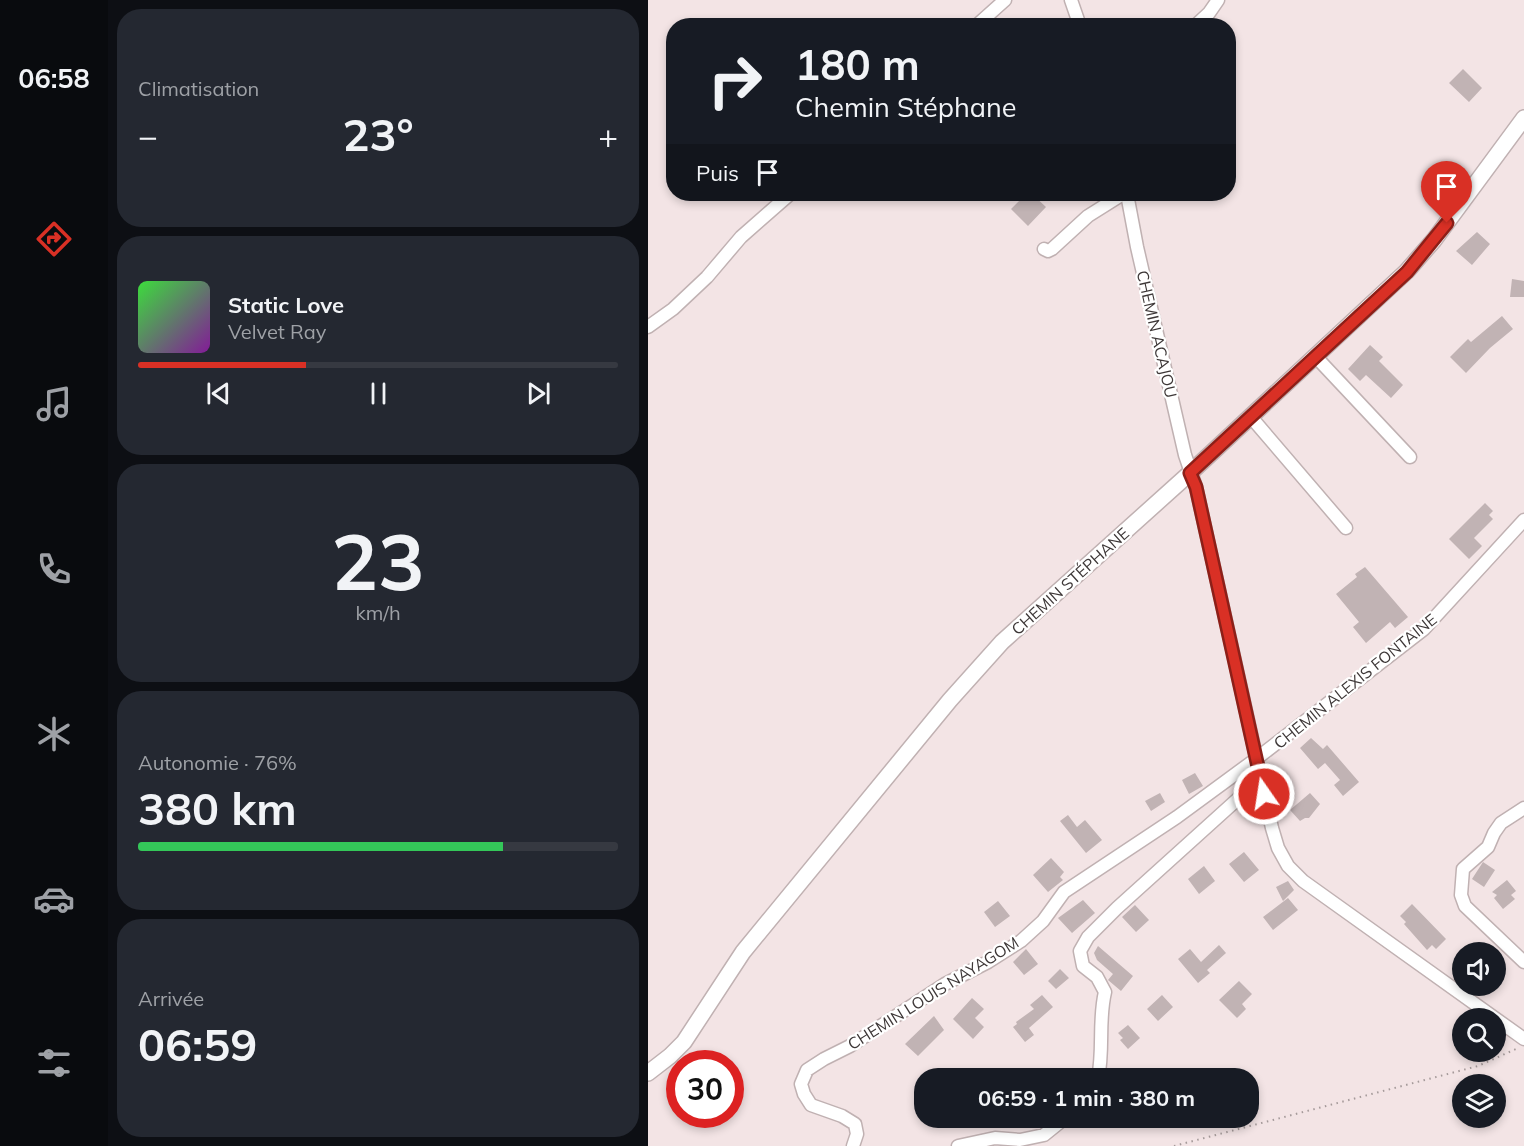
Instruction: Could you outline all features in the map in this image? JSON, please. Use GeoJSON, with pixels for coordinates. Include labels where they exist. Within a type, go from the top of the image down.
{"type":"FeatureCollection","features":[{"type":"Feature","properties":{"kind":"main road","name":"CHEMIN STÉPHANE"},"geometry":{"type":"LineString","coordinates":[[648,1073],[670,1056],[684,1041],[743,952],[950,700],[995,650],[1061,587],[1190,473],[1407,272],[1434,240],[1524,118]]}},
{"type":"Feature","properties":{"kind":"street"},"geometry":{"type":"LineString","coordinates":[[985,18],[1005,0]]}},
{"type":"Feature","properties":{"kind":"street"},"geometry":{"type":"LineString","coordinates":[[1071,0],[1077,18]]}},
{"type":"Feature","properties":{"kind":"street"},"geometry":{"type":"LineString","coordinates":[[1204,18],[1218,0]]}},
{"type":"Feature","properties":{"kind":"street"},"geometry":{"type":"LineString","coordinates":[[648,327],[673,309],[707,277],[741,237],[782,201]]}},
{"type":"Feature","properties":{"kind":"street"},"geometry":{"type":"LineString","coordinates":[[1044,249],[1048,251],[1052,249],[1088,216],[1113,201]]}},
{"type":"Feature","properties":{"kind":"street","name":"CHEMIN ACAJOU"},"geometry":{"type":"LineString","coordinates":[[1127,201],[1190,473],[1196,487],[1260,778],[1278,848],[1288,866],[1303,881],[1524,1039]]}},
{"type":"Feature","properties":{"kind":"street"},"geometry":{"type":"LineString","coordinates":[[1316,357],[1410,457]]}},
{"type":"Feature","properties":{"kind":"street"},"geometry":{"type":"LineString","coordinates":[[1251,417],[1346,528]]}},
{"type":"Feature","properties":{"kind":"street","name":"CHEMIN ALEXIS FONTAINE"},"geometry":{"type":"LineString","coordinates":[[1256,759],[1424,629],[1524,520]]}},
{"type":"Feature","properties":{"kind":"street","name":"CHEMIN LOUIS NAYAGOM"},"geometry":{"type":"LineString","coordinates":[[853,1146],[857,1134],[855,1124],[842,1116],[811,1105],[804,1094],[801,1084],[807,1070],[850,1046],[929,993],[988,962],[1021,941],[1043,921],[1064,892],[1177,817],[1256,759]]}},
{"type":"Feature","properties":{"kind":"street"},"geometry":{"type":"LineString","coordinates":[[1100,1068],[1101,1008],[1105,992],[1097,977],[1083,966],[1080,951],[1088,937],[1116,908],[1260,778]]}},
{"type":"Feature","properties":{"kind":"street"},"geometry":{"type":"LineString","coordinates":[[1524,808],[1502,823],[1494,833],[1488,847],[1463,869],[1461,881],[1461,895],[1465,906],[1524,962]]}},
{"type":"Feature","properties":{"kind":"street"},"geometry":{"type":"LineString","coordinates":[[958,1146],[995,1138],[1020,1140],[1044,1135],[1053,1128]]}},
{"type":"Feature","properties":{"kind":"path"},"geometry":{"type":"LineString","coordinates":[[1174,1146],[1478,1066],[1524,1045]]}},
{"type":"Feature","properties":{"kind":"building"},"geometry":{"type":"Polygon","coordinates":[[[1463,69],[1482,88],[1469,102],[1449,83],[1463,69]]]}},
{"type":"Feature","properties":{"kind":"building"},"geometry":{"type":"Polygon","coordinates":[[[1019,201],[1040,201],[1046,207],[1028,226],[1011,209],[1019,201]]]}},
{"type":"Feature","properties":{"kind":"building"},"geometry":{"type":"Polygon","coordinates":[[[1477,232],[1490,244],[1472,265],[1456,251],[1477,232]]]}},
{"type":"Feature","properties":{"kind":"building"},"geometry":{"type":"Polygon","coordinates":[[[1512,279],[1524,281],[1524,297],[1510,297],[1512,279]]]}},
{"type":"Feature","properties":{"kind":"building"},"geometry":{"type":"Polygon","coordinates":[[[1502,316],[1513,329],[1490,348],[1466,373],[1450,357],[1468,339],[1471,342],[1502,316]]]}},
{"type":"Feature","properties":{"kind":"building"},"geometry":{"type":"Polygon","coordinates":[[[1370,345],[1383,357],[1379,361],[1403,385],[1391,398],[1366,375],[1360,381],[1348,369],[1370,345]]]}},
{"type":"Feature","properties":{"kind":"building"},"geometry":{"type":"Polygon","coordinates":[[[1485,503],[1493,511],[1489,515],[1493,519],[1474,538],[1482,546],[1469,559],[1449,539],[1485,503]]]}},
{"type":"Feature","properties":{"kind":"building"},"geometry":{"type":"Polygon","coordinates":[[[1365,567],[1408,617],[1395,628],[1390,622],[1366,643],[1353,627],[1359,622],[1336,594],[1357,577],[1355,574],[1365,567]]]}},
{"type":"Feature","properties":{"kind":"building"},"geometry":{"type":"Polygon","coordinates":[[[1311,738],[1323,749],[1327,745],[1359,782],[1343,796],[1334,785],[1340,780],[1325,763],[1318,769],[1300,748],[1311,738]]]}},
{"type":"Feature","properties":{"kind":"building"},"geometry":{"type":"Polygon","coordinates":[[[1195,773],[1203,786],[1189,794],[1182,780],[1195,773]]]}},
{"type":"Feature","properties":{"kind":"building"},"geometry":{"type":"Polygon","coordinates":[[[1160,793],[1165,802],[1151,811],[1145,801],[1160,793]]]}},
{"type":"Feature","properties":{"kind":"building"},"geometry":{"type":"Polygon","coordinates":[[[1310,793],[1320,804],[1309,818],[1300,821],[1290,810],[1310,793]]]}},
{"type":"Feature","properties":{"kind":"building"},"geometry":{"type":"Polygon","coordinates":[[[1068,815],[1077,827],[1085,820],[1102,840],[1086,853],[1060,821],[1068,815]]]}},
{"type":"Feature","properties":{"kind":"building"},"geometry":{"type":"Polygon","coordinates":[[[1244,852],[1259,870],[1244,882],[1229,864],[1244,852]]]}},
{"type":"Feature","properties":{"kind":"building"},"geometry":{"type":"Polygon","coordinates":[[[1051,858],[1064,872],[1060,877],[1063,880],[1048,892],[1033,875],[1051,858]]]}},
{"type":"Feature","properties":{"kind":"building"},"geometry":{"type":"Polygon","coordinates":[[[1483,862],[1495,870],[1484,887],[1472,879],[1483,862]]]}},
{"type":"Feature","properties":{"kind":"building"},"geometry":{"type":"Polygon","coordinates":[[[1204,866],[1215,881],[1199,894],[1188,879],[1204,866]]]}},
{"type":"Feature","properties":{"kind":"building"},"geometry":{"type":"Polygon","coordinates":[[[1507,880],[1516,891],[1511,895],[1515,899],[1503,909],[1494,898],[1497,895],[1492,892],[1507,880]]]}},
{"type":"Feature","properties":{"kind":"building"},"geometry":{"type":"Polygon","coordinates":[[[1288,881],[1294,890],[1283,901],[1276,887],[1288,881]]]}},
{"type":"Feature","properties":{"kind":"building"},"geometry":{"type":"Polygon","coordinates":[[[1288,898],[1298,910],[1273,930],[1263,917],[1288,898]]]}},
{"type":"Feature","properties":{"kind":"building"},"geometry":{"type":"Polygon","coordinates":[[[1083,900],[1095,913],[1072,933],[1058,918],[1083,900]]]}},
{"type":"Feature","properties":{"kind":"building"},"geometry":{"type":"Polygon","coordinates":[[[998,901],[1010,916],[995,927],[984,912],[998,901]]]}},
{"type":"Feature","properties":{"kind":"building"},"geometry":{"type":"Polygon","coordinates":[[[1412,904],[1446,939],[1436,949],[1432,945],[1427,950],[1404,924],[1406,922],[1400,916],[1412,904]]]}},
{"type":"Feature","properties":{"kind":"building"},"geometry":{"type":"Polygon","coordinates":[[[1135,905],[1149,920],[1136,932],[1122,917],[1135,905]]]}},
{"type":"Feature","properties":{"kind":"building"},"geometry":{"type":"Polygon","coordinates":[[[1219,945],[1226,953],[1207,970],[1210,973],[1198,983],[1178,959],[1190,949],[1201,962],[1219,945]]]}},
{"type":"Feature","properties":{"kind":"building"},"geometry":{"type":"Polygon","coordinates":[[[1098,946],[1133,976],[1121,991],[1108,980],[1113,974],[1097,960],[1094,953],[1098,946]]]}},
{"type":"Feature","properties":{"kind":"building"},"geometry":{"type":"Polygon","coordinates":[[[1026,949],[1038,964],[1024,975],[1013,962],[1026,949]]]}},
{"type":"Feature","properties":{"kind":"building"},"geometry":{"type":"Polygon","coordinates":[[[1060,969],[1069,978],[1056,989],[1048,981],[1060,969]]]}},
{"type":"Feature","properties":{"kind":"building"},"geometry":{"type":"Polygon","coordinates":[[[1239,981],[1252,994],[1242,1004],[1246,1009],[1237,1018],[1219,1000],[1239,981]]]}},
{"type":"Feature","properties":{"kind":"building"},"geometry":{"type":"Polygon","coordinates":[[[1042,995],[1053,1007],[1029,1028],[1034,1035],[1025,1042],[1013,1027],[1017,1024],[1016,1022],[1034,1009],[1030,1005],[1042,995]]]}},
{"type":"Feature","properties":{"kind":"building"},"geometry":{"type":"Polygon","coordinates":[[[1162,995],[1173,1007],[1158,1021],[1147,1009],[1162,995]]]}},
{"type":"Feature","properties":{"kind":"building"},"geometry":{"type":"Polygon","coordinates":[[[972,998],[984,1009],[975,1018],[984,1027],[973,1039],[953,1019],[972,998]]]}},
{"type":"Feature","properties":{"kind":"building"},"geometry":{"type":"Polygon","coordinates":[[[934,1016],[944,1030],[918,1056],[905,1044],[934,1016]]]}},
{"type":"Feature","properties":{"kind":"building"},"geometry":{"type":"Polygon","coordinates":[[[1128,1025],[1140,1038],[1128,1049],[1120,1040],[1123,1038],[1118,1033],[1128,1025]]]}},
{"type":"Feature","properties":{"kind":"route"},"geometry":{"type":"LineString","coordinates":[[1264,794],[1196,487],[1190,473],[1407,272],[1447,223]]}}]}
